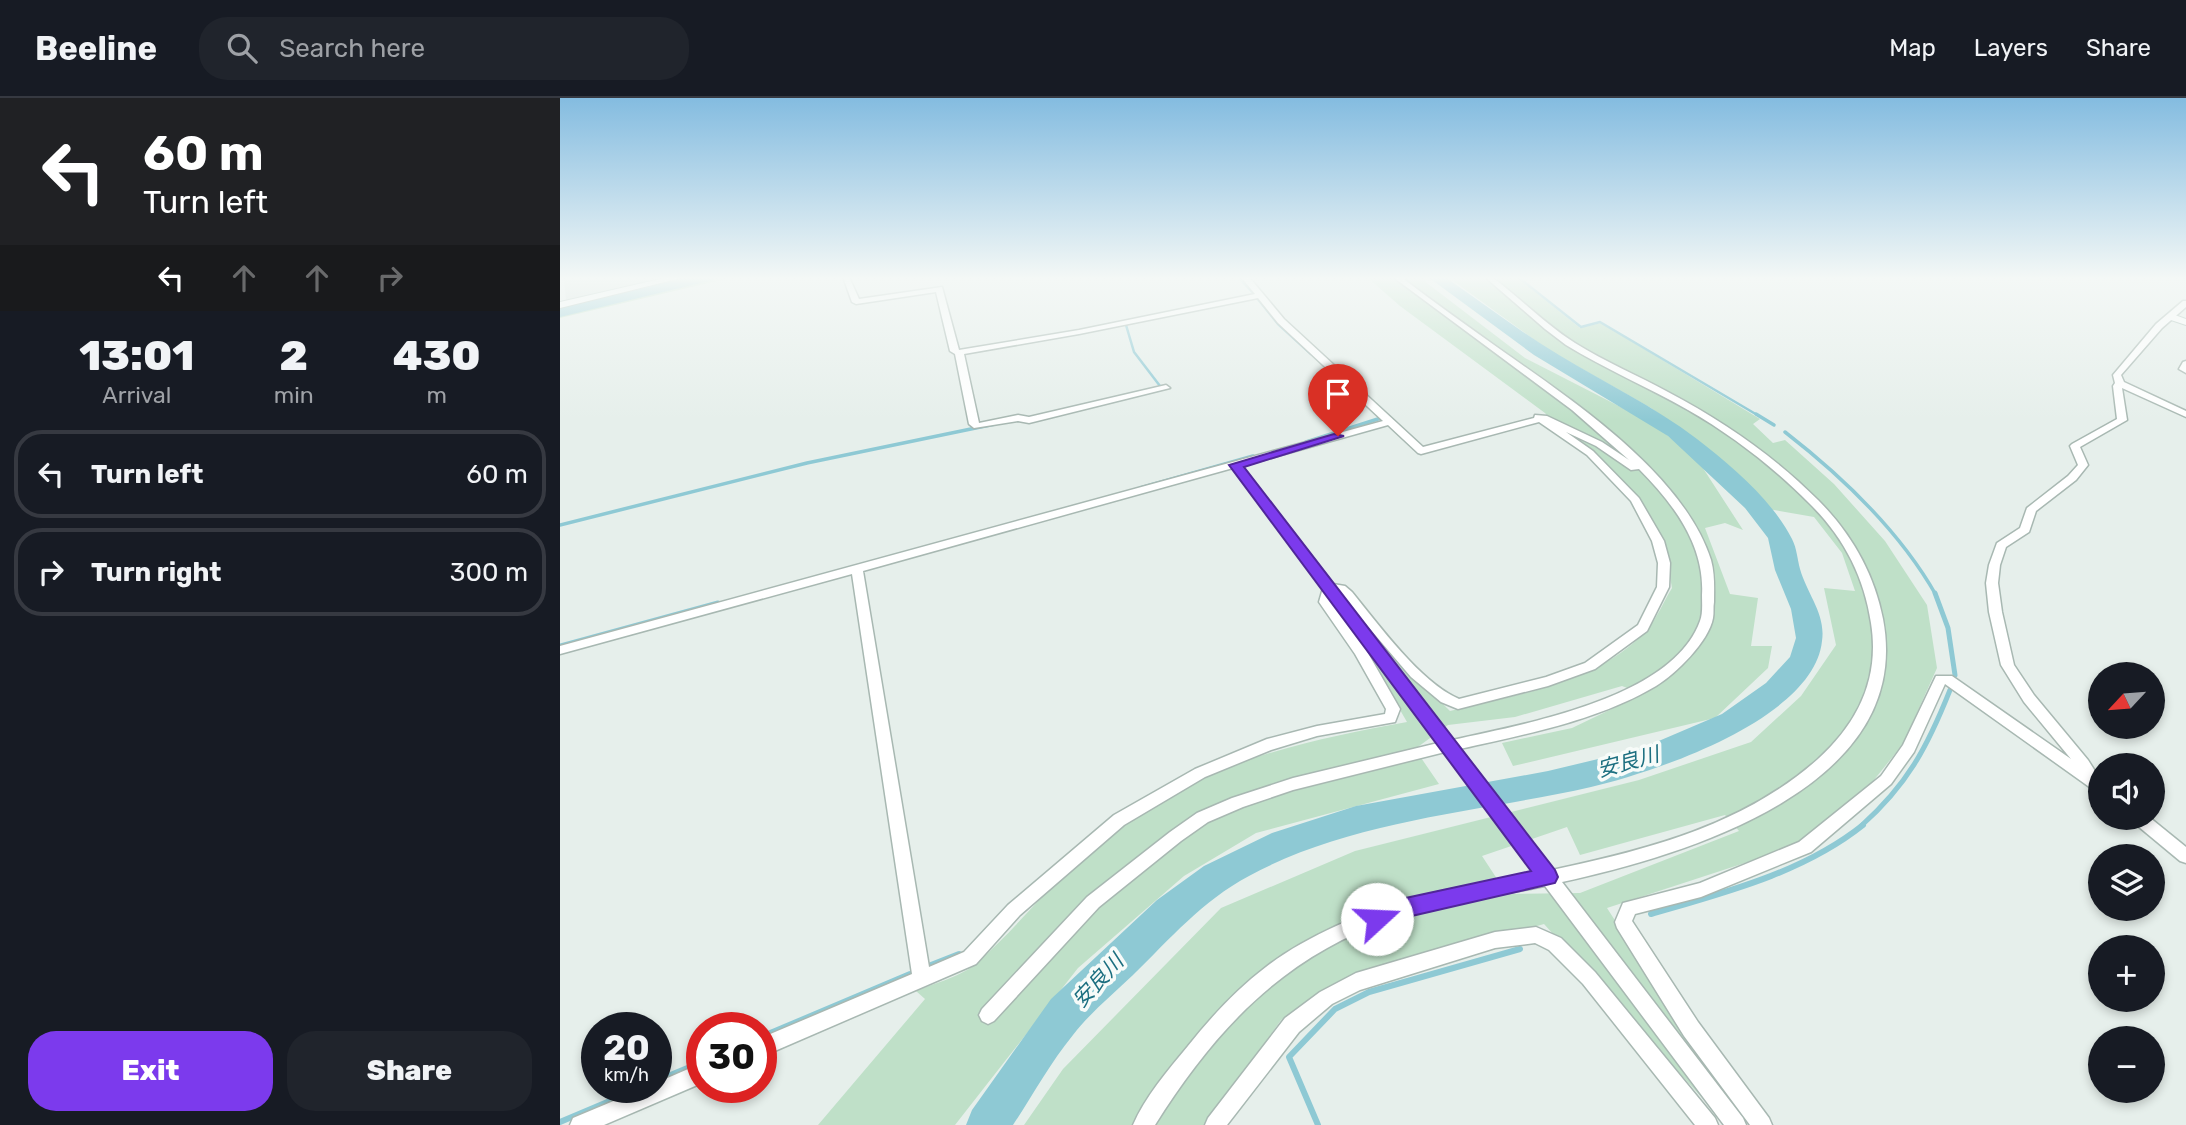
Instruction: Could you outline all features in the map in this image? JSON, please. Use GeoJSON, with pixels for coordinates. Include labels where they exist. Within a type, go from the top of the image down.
{"type":"FeatureCollection","features":[{"type":"Feature","properties":{"kind":"street"},"geometry":{"type":"LineString","coordinates":[[948,325],[954,351],[959,352],[1114,325]]}},
{"type":"Feature","properties":{"kind":"street"},"geometry":{"type":"LineString","coordinates":[[1285,325],[1421,451],[1538,417],[1599,444],[1656,482]]}},
{"type":"Feature","properties":{"kind":"street"},"geometry":{"type":"LineString","coordinates":[[988,1015],[1094,901],[1206,815],[1279,787],[1451,749],[1577,715],[1643,688],[1681,661],[1699,636],[1710,611],[1711,590],[1706,560],[1695,534],[1656,482],[1631,456],[1574,410],[1461,325]]}},
{"type":"Feature","properties":{"kind":"street"},"geometry":{"type":"LineString","coordinates":[[1143,1125],[1207,1041],[1269,974],[1328,940],[1401,909],[1544,871],[1632,858],[1712,831],[1775,800],[1822,767],[1855,730],[1875,687],[1880,660],[1879,622],[1869,583],[1859,559],[1814,502],[1757,455],[1692,408],[1565,341],[1546,325]]}},
{"type":"Feature","properties":{"kind":"street"},"geometry":{"type":"LineString","coordinates":[[2088,770],[2042,715],[2010,670],[2002,650],[1990,582],[2001,545],[2025,530],[2031,510],[2073,478],[2083,465],[2076,446],[2122,419],[2117,375],[2161,325]]}},
{"type":"Feature","properties":{"kind":"street"},"geometry":{"type":"LineString","coordinates":[[959,352],[974,424],[1021,419],[1166,388]]}},
{"type":"Feature","properties":{"kind":"street"},"geometry":{"type":"LineString","coordinates":[[2186,364],[2183,369],[2186,370]]}},
{"type":"Feature","properties":{"kind":"street"},"geometry":{"type":"LineString","coordinates":[[2120,384],[2186,414]]}},
{"type":"Feature","properties":{"kind":"street"},"geometry":{"type":"LineString","coordinates":[[1329,588],[1340,589],[1348,595],[1406,662],[1439,694],[1458,704],[1548,681],[1590,666],[1643,628],[1663,587],[1664,563],[1649,521],[1620,483],[1590,453],[1538,417]]}},
{"type":"Feature","properties":{"kind":"street"},"geometry":{"type":"LineString","coordinates":[[560,650],[1390,422]]}},
{"type":"Feature","properties":{"kind":"street"},"geometry":{"type":"LineString","coordinates":[[1236,465],[1736,1125]]}},
{"type":"Feature","properties":{"kind":"street"},"geometry":{"type":"LineString","coordinates":[[858,569],[922,980]]}},
{"type":"Feature","properties":{"kind":"street"},"geometry":{"type":"LineString","coordinates":[[777,1041],[970,958],[1014,910],[1119,820],[1200,773],[1267,745],[1317,731],[1391,718],[1393,709],[1360,651],[1325,601],[1329,588]]}},
{"type":"Feature","properties":{"kind":"street"},"geometry":{"type":"LineString","coordinates":[[1762,1125],[1691,1029],[1623,922],[1629,908],[1701,890],[1805,847],[1886,780],[1909,748],[1941,679],[1947,679],[2088,778]]}},
{"type":"Feature","properties":{"kind":"street"},"geometry":{"type":"LineString","coordinates":[[2154,830],[2186,856]]}},
{"type":"Feature","properties":{"kind":"street"},"geometry":{"type":"LineString","coordinates":[[1215,1125],[1293,1024],[1326,998],[1356,982],[1495,940],[1536,935],[1555,944],[1590,978],[1708,1125]]}},
{"type":"Feature","properties":{"kind":"street"},"geometry":{"type":"LineString","coordinates":[[580,1125],[686,1080]]}},
{"type":"Feature","properties":{"kind":"green space"},"geometry":{"type":"Polygon","coordinates":[[[1426,325],[1482,325],[1525,358],[1654,424],[1699,462],[1743,530],[1725,523],[1705,528],[1730,594],[1758,598],[1751,646],[1772,646],[1768,668],[1715,718],[1513,766],[1502,743],[1572,728],[1643,694],[1622,686],[1515,717],[1448,725],[1415,749],[1439,784],[1256,833],[1184,876],[1078,968],[955,1125],[818,1125],[925,999],[916,991],[972,967],[1090,848],[1132,815],[1164,796],[1230,766],[1334,736],[1407,722],[1359,639],[1373,635],[1450,711],[1529,692],[1581,675],[1627,648],[1647,630],[1672,588],[1664,543],[1642,502],[1588,447],[1562,433],[1545,413],[1426,325]]]}},
{"type":"Feature","properties":{"kind":"green space"},"geometry":{"type":"Polygon","coordinates":[[[1514,325],[1576,325],[1580,328],[1604,325],[1760,419],[1753,424],[1773,443],[1785,440],[1834,484],[1885,541],[1927,605],[1937,668],[1903,744],[1861,796],[1791,848],[1607,908],[1725,1092],[1704,1100],[1544,924],[1335,983],[1281,1020],[1207,1125],[1024,1125],[1063,1069],[1221,908],[1355,851],[1639,780],[1751,742],[1801,696],[1836,645],[1824,588],[1855,591],[1842,553],[1814,517],[1768,509],[1695,440],[1651,408],[1547,349],[1514,325]],[[1725,815],[1580,855],[1567,827],[1482,856],[1507,894],[1580,893],[1739,831],[1725,815]]]}},
{"type":"Feature","properties":{"kind":"waterway"},"geometry":{"type":"LineString","coordinates":[[1126,325],[1134,352],[1160,386],[1157,388]]}},
{"type":"Feature","properties":{"kind":"waterway"},"geometry":{"type":"LineString","coordinates":[[1279,325],[1311,354]]}},
{"type":"Feature","properties":{"kind":"waterway","name":"安良川"},"geometry":{"type":"LineString","coordinates":[[987,1125],[1065,1013],[1170,912],[1216,877],[1284,844],[1356,820],[1548,783],[1644,760],[1689,743],[1732,722],[1771,695],[1788,680],[1802,661],[1809,638],[1805,609],[1788,570],[1780,538],[1763,514],[1711,462],[1675,432],[1502,325]]}},
{"type":"Feature","properties":{"kind":"waterway"},"geometry":{"type":"LineString","coordinates":[[1578,325],[1589,325]]}},
{"type":"Feature","properties":{"kind":"waterway"},"geometry":{"type":"LineString","coordinates":[[1605,325],[1759,416]]}},
{"type":"Feature","properties":{"kind":"waterway"},"geometry":{"type":"LineString","coordinates":[[1756,414],[1774,425]]}},
{"type":"Feature","properties":{"kind":"waterway"},"geometry":{"type":"LineString","coordinates":[[1306,442],[1381,418]]}},
{"type":"Feature","properties":{"kind":"waterway"},"geometry":{"type":"LineString","coordinates":[[560,525],[807,463],[995,424]]}},
{"type":"Feature","properties":{"kind":"waterway"},"geometry":{"type":"LineString","coordinates":[[1785,432],[1828,467],[1868,506],[1905,548],[1935,594]]}},
{"type":"Feature","properties":{"kind":"waterway"},"geometry":{"type":"LineString","coordinates":[[1140,488],[1253,456]]}},
{"type":"Feature","properties":{"kind":"waterway"},"geometry":{"type":"LineString","coordinates":[[1935,594],[1948,628],[1955,675]]}},
{"type":"Feature","properties":{"kind":"waterway"},"geometry":{"type":"LineString","coordinates":[[560,646],[718,603]]}},
{"type":"Feature","properties":{"kind":"waterway"},"geometry":{"type":"LineString","coordinates":[[1861,826],[1891,796],[1914,764],[1933,730],[1950,690]]}},
{"type":"Feature","properties":{"kind":"waterway"},"geometry":{"type":"LineString","coordinates":[[1651,914],[1789,869],[1840,842],[1863,825]]}},
{"type":"Feature","properties":{"kind":"waterway"},"geometry":{"type":"LineString","coordinates":[[1318,1125],[1289,1057],[1335,1009],[1369,992],[1520,949]]}},
{"type":"Feature","properties":{"kind":"waterway"},"geometry":{"type":"LineString","coordinates":[[931,965],[959,954]]}},
{"type":"Feature","properties":{"kind":"waterway"},"geometry":{"type":"LineString","coordinates":[[777,1030],[910,974]]}},
{"type":"Feature","properties":{"kind":"waterway"},"geometry":{"type":"LineString","coordinates":[[672,1074],[686,1069]]}},
{"type":"Feature","properties":{"kind":"waterway"},"geometry":{"type":"LineString","coordinates":[[560,1122],[605,1103]]}},
{"type":"Feature","properties":{"kind":"route"},"geometry":{"type":"LineString","coordinates":[[1338,436],[1236,465],[1548,877],[1401,909],[1377,919]]}}]}
